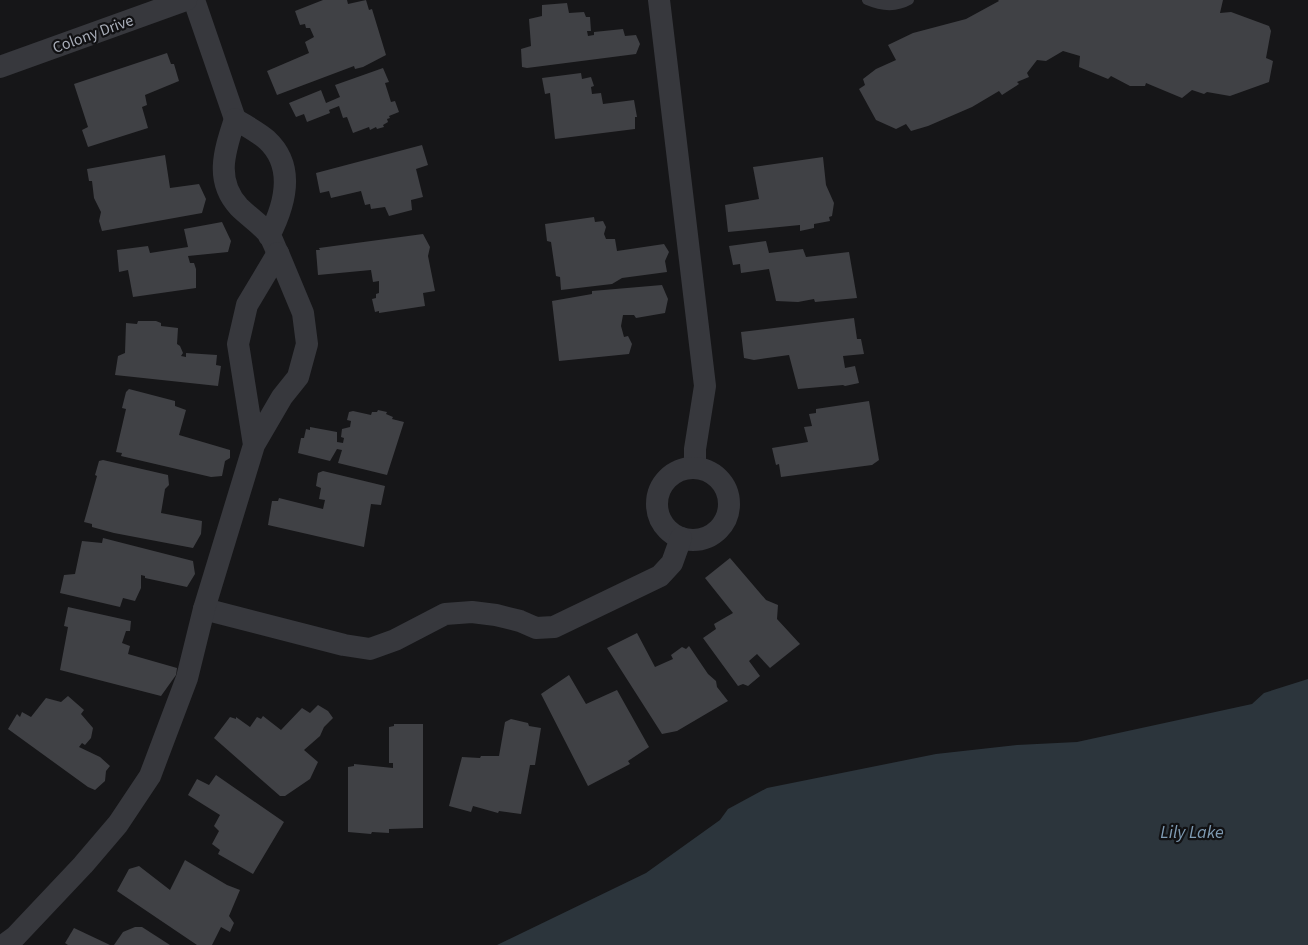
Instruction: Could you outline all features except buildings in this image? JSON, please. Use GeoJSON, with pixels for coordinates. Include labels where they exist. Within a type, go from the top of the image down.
{"type":"FeatureCollection","features":[{"type":"Feature","properties":{"kind":"street","name":"Colony Drive"},"geometry":{"type":"LineString","coordinates":[[0,68],[186,0]]}},
{"type":"Feature","properties":{"kind":"street"},"geometry":{"type":"LineString","coordinates":[[194,0],[236,119],[264,137],[278,154],[286,178],[285,198],[274,244],[247,305],[238,344],[254,446]]}},
{"type":"Feature","properties":{"kind":"street"},"geometry":{"type":"LineString","coordinates":[[659,0],[705,386],[695,449],[695,468]]}},
{"type":"Feature","properties":{"kind":"street"},"geometry":{"type":"LineString","coordinates":[[4,945],[15,937],[83,865],[117,824],[150,777],[187,678],[204,609],[254,446],[282,397],[298,377],[307,344],[303,313],[274,244],[230,196],[224,182],[224,153],[236,119]]}},
{"type":"Feature","properties":{"kind":"street"},"geometry":{"type":"LineString","coordinates":[[695,468],[711,472],[720,480],[727,490],[730,501],[723,525],[705,539],[693,540],[681,538],[671,532],[663,523],[658,512],[657,501],[667,479],[676,472],[695,468]]}},
{"type":"Feature","properties":{"kind":"street"},"geometry":{"type":"LineString","coordinates":[[204,609],[344,645],[370,649],[395,640],[445,614],[472,612],[520,621],[536,628],[554,627],[660,576],[672,563],[681,538]]}},
{"type":"Feature","properties":{"kind":"lane"},"geometry":{"type":"LineString","coordinates":[[867,0],[883,6],[901,5],[909,0]]}},
{"type":"Feature","properties":{"kind":"water","name":"Lily Lake"},"geometry":{"type":"Polygon","coordinates":[[[1308,679],[1308,945],[497,945],[646,873],[720,820],[728,809],[767,788],[936,754],[1017,745],[1077,742],[1252,704],[1264,693],[1308,679]]]}}]}
